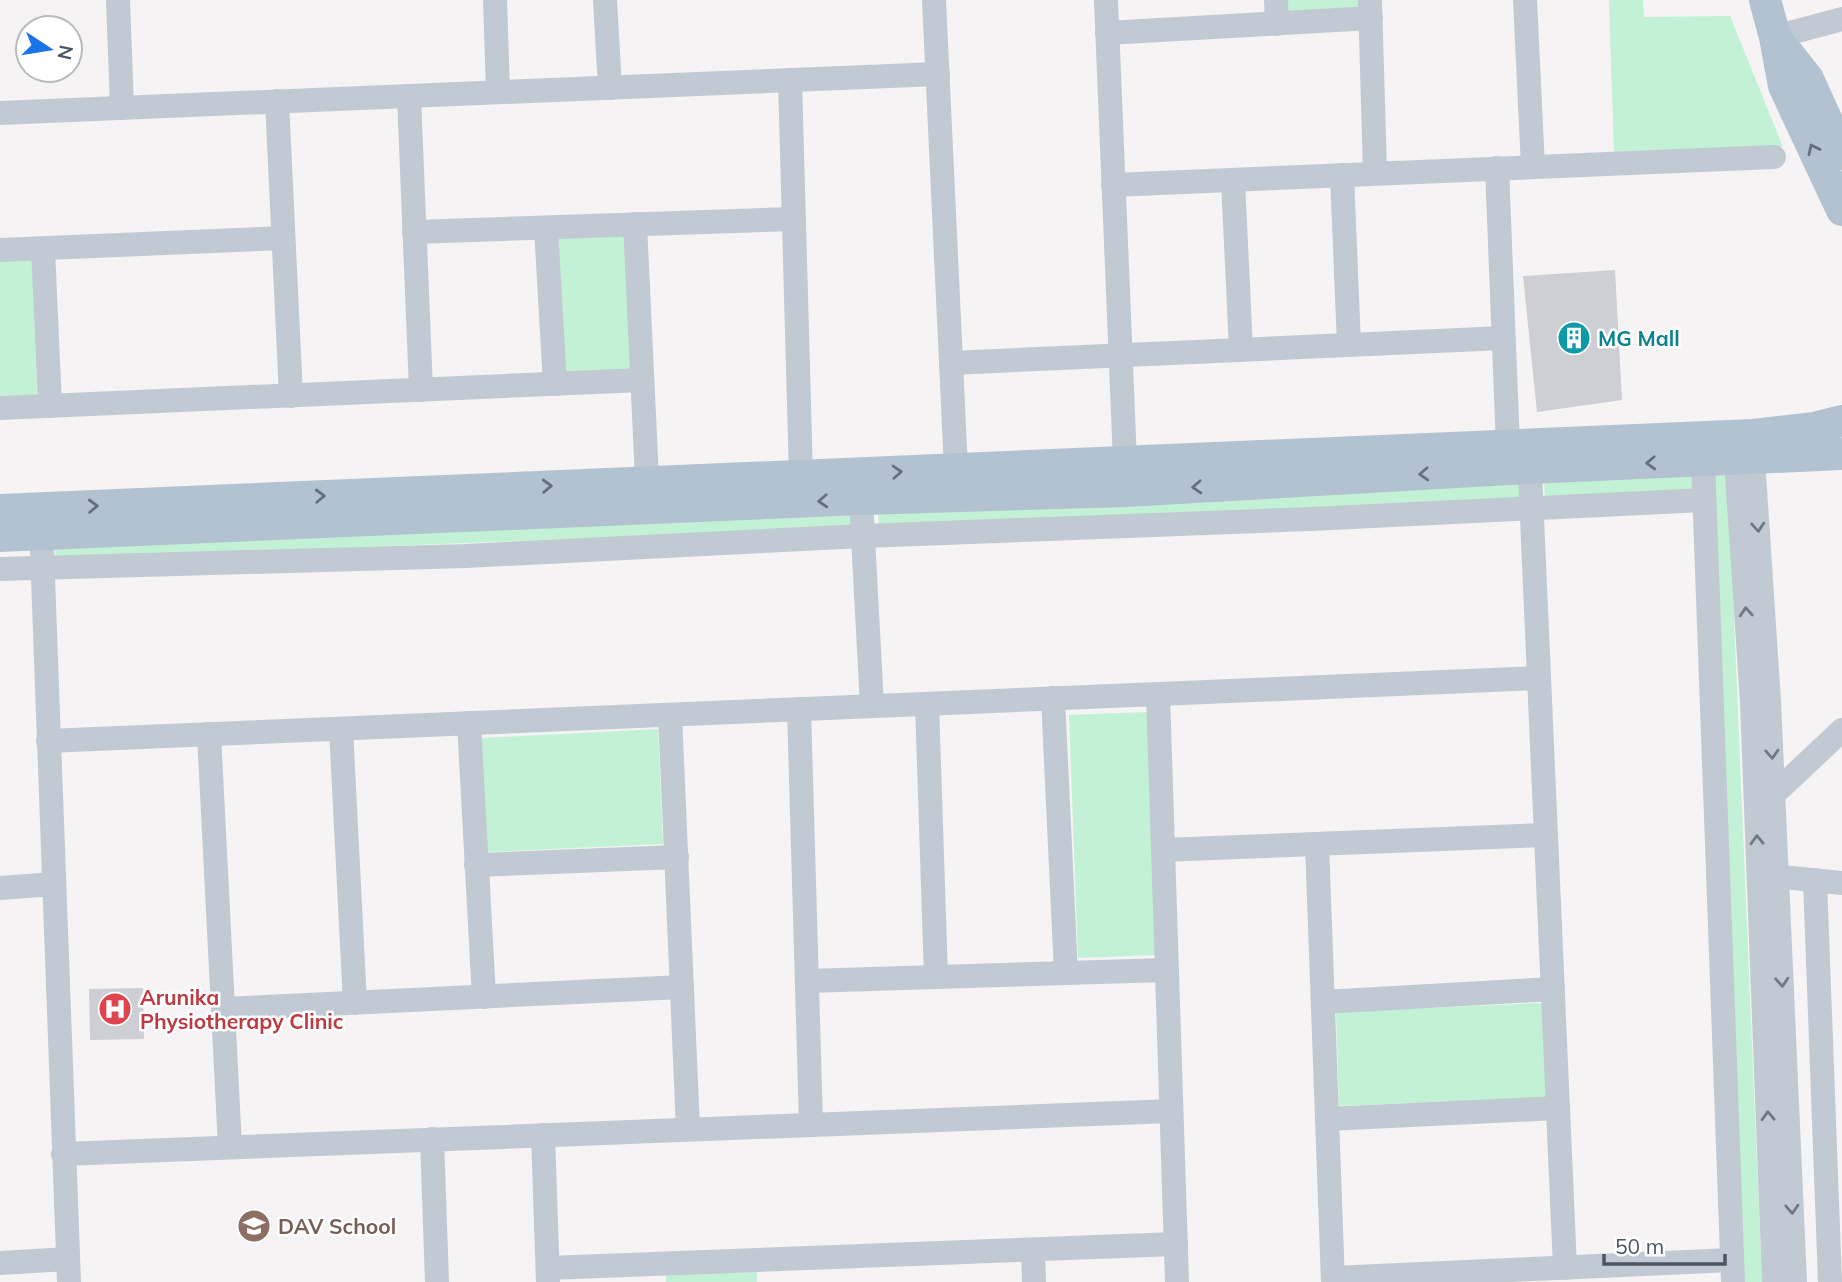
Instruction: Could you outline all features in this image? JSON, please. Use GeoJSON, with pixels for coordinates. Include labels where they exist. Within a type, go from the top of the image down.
{"type":"FeatureCollection","features":[{"type":"Feature","properties":{"kind":"main road"},"geometry":{"type":"LineString","coordinates":[[1765,0],[1776,37],[1784,86],[1842,211]]}},
{"type":"Feature","properties":{"kind":"main road"},"geometry":{"type":"LineString","coordinates":[[1776,37],[1808,79],[1842,154]]}},
{"type":"Feature","properties":{"kind":"main road"},"geometry":{"type":"LineString","coordinates":[[0,510],[41,521],[861,486],[1126,491],[1522,453],[1753,435],[1828,425],[1842,404]]}},
{"type":"Feature","properties":{"kind":"main road"},"geometry":{"type":"LineString","coordinates":[[648,496],[802,475],[861,486],[956,469],[1125,462],[1522,453],[1703,461],[1841,455]]}},
{"type":"Feature","properties":{"kind":"main road"},"geometry":{"type":"LineString","coordinates":[[0,536],[41,521]]}},
{"type":"Feature","properties":{"kind":"street"},"geometry":{"type":"LineString","coordinates":[[118,0],[122,108]]}},
{"type":"Feature","properties":{"kind":"street"},"geometry":{"type":"LineString","coordinates":[[495,0],[498,92]]}},
{"type":"Feature","properties":{"kind":"street"},"geometry":{"type":"LineString","coordinates":[[606,0],[610,88]]}},
{"type":"Feature","properties":{"kind":"street"},"geometry":{"type":"LineString","coordinates":[[934,0],[956,469]]}},
{"type":"Feature","properties":{"kind":"street"},"geometry":{"type":"LineString","coordinates":[[1106,0],[1125,462]]}},
{"type":"Feature","properties":{"kind":"street"},"geometry":{"type":"LineString","coordinates":[[1525,0],[1533,167]]}},
{"type":"Feature","properties":{"kind":"street"},"geometry":{"type":"LineString","coordinates":[[1107,33],[1276,12],[1371,9],[1375,173]]}},
{"type":"Feature","properties":{"kind":"street"},"geometry":{"type":"LineString","coordinates":[[1776,37],[1842,19]]}},
{"type":"Feature","properties":{"kind":"street"},"geometry":{"type":"LineString","coordinates":[[0,113],[938,74]]}},
{"type":"Feature","properties":{"kind":"street"},"geometry":{"type":"LineString","coordinates":[[790,80],[802,475]]}},
{"type":"Feature","properties":{"kind":"street"},"geometry":{"type":"LineString","coordinates":[[409,96],[421,390]]}},
{"type":"Feature","properties":{"kind":"street"},"geometry":{"type":"LineString","coordinates":[[276,102],[291,396]]}},
{"type":"Feature","properties":{"kind":"street"},"geometry":{"type":"LineString","coordinates":[[1113,185],[1774,157]]}},
{"type":"Feature","properties":{"kind":"street"},"geometry":{"type":"LineString","coordinates":[[1497,168],[1503,338],[1532,508],[1565,1268]]}},
{"type":"Feature","properties":{"kind":"street"},"geometry":{"type":"LineString","coordinates":[[1342,175],[1349,345]]}},
{"type":"Feature","properties":{"kind":"street"},"geometry":{"type":"LineString","coordinates":[[1233,180],[1241,350]]}},
{"type":"Feature","properties":{"kind":"street"},"geometry":{"type":"LineString","coordinates":[[414,232],[794,219]]}},
{"type":"Feature","properties":{"kind":"street"},"geometry":{"type":"LineString","coordinates":[[635,224],[648,496]]}},
{"type":"Feature","properties":{"kind":"street"},"geometry":{"type":"LineString","coordinates":[[546,228],[555,384]]}},
{"type":"Feature","properties":{"kind":"street"},"geometry":{"type":"LineString","coordinates":[[0,250],[283,238]]}},
{"type":"Feature","properties":{"kind":"street"},"geometry":{"type":"LineString","coordinates":[[43,249],[50,406]]}},
{"type":"Feature","properties":{"kind":"street"},"geometry":{"type":"LineString","coordinates":[[951,363],[1503,338]]}},
{"type":"Feature","properties":{"kind":"street"},"geometry":{"type":"LineString","coordinates":[[0,408],[642,380]]}},
{"type":"Feature","properties":{"kind":"street"},"geometry":{"type":"LineString","coordinates":[[1745,459],[1774,794],[1768,876],[1774,1282]]}},
{"type":"Feature","properties":{"kind":"street"},"geometry":{"type":"LineString","coordinates":[[1745,459],[1752,702],[1768,876],[1795,1282]]}},
{"type":"Feature","properties":{"kind":"street"},"geometry":{"type":"LineString","coordinates":[[1317,844],[1333,1280],[1565,1268],[1733,1271],[1703,461]]}},
{"type":"Feature","properties":{"kind":"street"},"geometry":{"type":"LineString","coordinates":[[861,486],[872,706]]}},
{"type":"Feature","properties":{"kind":"street"},"geometry":{"type":"LineString","coordinates":[[0,569],[466,556],[1704,500]]}},
{"type":"Feature","properties":{"kind":"street"},"geometry":{"type":"LineString","coordinates":[[0,1262],[68,1270],[41,521]]}},
{"type":"Feature","properties":{"kind":"street"},"geometry":{"type":"LineString","coordinates":[[48,741],[1539,678]]}},
{"type":"Feature","properties":{"kind":"street"},"geometry":{"type":"LineString","coordinates":[[1158,694],[1177,1282]]}},
{"type":"Feature","properties":{"kind":"street"},"geometry":{"type":"LineString","coordinates":[[1054,698],[1066,973]]}},
{"type":"Feature","properties":{"kind":"street"},"geometry":{"type":"LineString","coordinates":[[927,704],[936,977]]}},
{"type":"Feature","properties":{"kind":"street"},"geometry":{"type":"LineString","coordinates":[[799,709],[811,1124]]}},
{"type":"Feature","properties":{"kind":"street"},"geometry":{"type":"LineString","coordinates":[[670,715],[688,1129]]}},
{"type":"Feature","properties":{"kind":"street"},"geometry":{"type":"LineString","coordinates":[[469,723],[484,997]]}},
{"type":"Feature","properties":{"kind":"street"},"geometry":{"type":"LineString","coordinates":[[341,729],[355,1003]]}},
{"type":"Feature","properties":{"kind":"street"},"geometry":{"type":"LineString","coordinates":[[1774,794],[1842,730]]}},
{"type":"Feature","properties":{"kind":"street"},"geometry":{"type":"LineString","coordinates":[[209,734],[230,1147]]}},
{"type":"Feature","properties":{"kind":"street"},"geometry":{"type":"LineString","coordinates":[[1163,850],[1546,835]]}},
{"type":"Feature","properties":{"kind":"street"},"geometry":{"type":"LineString","coordinates":[[476,865],[677,857]]}},
{"type":"Feature","properties":{"kind":"street"},"geometry":{"type":"LineString","coordinates":[[1768,876],[1842,883]]}},
{"type":"Feature","properties":{"kind":"street"},"geometry":{"type":"LineString","coordinates":[[1815,880],[1830,1282]]}},
{"type":"Feature","properties":{"kind":"street"},"geometry":{"type":"LineString","coordinates":[[0,888],[53,884]]}},
{"type":"Feature","properties":{"kind":"street"},"geometry":{"type":"LineString","coordinates":[[807,982],[1166,970]]}},
{"type":"Feature","properties":{"kind":"street"},"geometry":{"type":"LineString","coordinates":[[223,1009],[682,987]]}},
{"type":"Feature","properties":{"kind":"street"},"geometry":{"type":"LineString","coordinates":[[1322,1002],[1553,989]]}},
{"type":"Feature","properties":{"kind":"street"},"geometry":{"type":"LineString","coordinates":[[1327,1119],[1558,1108]]}},
{"type":"Feature","properties":{"kind":"street"},"geometry":{"type":"LineString","coordinates":[[63,1154],[1171,1111]]}},
{"type":"Feature","properties":{"kind":"street"},"geometry":{"type":"LineString","coordinates":[[543,1135],[548,1275],[659,1273],[1176,1244]]}},
{"type":"Feature","properties":{"kind":"street"},"geometry":{"type":"LineString","coordinates":[[432,1139],[438,1282]]}},
{"type":"Feature","properties":{"kind":"street"},"geometry":{"type":"LineString","coordinates":[[1032,1250],[1034,1282]]}},
{"type":"Feature","properties":{"kind":"green space"},"geometry":{"type":"Polygon","coordinates":[[[1287,0],[1363,0],[1364,11],[1287,16],[1287,0]]]}},
{"type":"Feature","properties":{"kind":"green space"},"geometry":{"type":"Polygon","coordinates":[[[1609,0],[1643,0],[1644,17],[1730,16],[1783,147],[1614,153],[1609,0]]]}},
{"type":"Feature","properties":{"kind":"green space"},"geometry":{"type":"Polygon","coordinates":[[[626,236],[631,371],[563,374],[558,239],[626,236]]]}},
{"type":"Feature","properties":{"kind":"green space"},"geometry":{"type":"Polygon","coordinates":[[[32,258],[37,395],[0,396],[0,260],[32,258]]]}},
{"type":"Feature","properties":{"kind":"green space"},"geometry":{"type":"Polygon","coordinates":[[[1693,471],[1694,493],[1545,499],[1544,477],[1693,471]]]}},
{"type":"Feature","properties":{"kind":"green space"},"geometry":{"type":"Polygon","coordinates":[[[1728,475],[1762,1282],[1741,1282],[1708,476],[1728,475]]]}},
{"type":"Feature","properties":{"kind":"green space"},"geometry":{"type":"Polygon","coordinates":[[[1522,480],[1523,501],[879,529],[878,507],[1522,480]]]}},
{"type":"Feature","properties":{"kind":"green space"},"geometry":{"type":"Polygon","coordinates":[[[850,507],[851,528],[55,559],[54,538],[850,507]]]}},
{"type":"Feature","properties":{"kind":"green space"},"geometry":{"type":"Polygon","coordinates":[[[1148,712],[1157,955],[1078,958],[1069,715],[1148,712]]]}},
{"type":"Feature","properties":{"kind":"green space"},"geometry":{"type":"Polygon","coordinates":[[[658,729],[663,844],[487,852],[481,738],[658,729]]]}},
{"type":"Feature","properties":{"kind":"green space"},"geometry":{"type":"Polygon","coordinates":[[[1544,1003],[1548,1097],[1339,1106],[1336,1012],[1544,1003]]]}},
{"type":"Feature","properties":{"kind":"green space"},"geometry":{"type":"Polygon","coordinates":[[[757,1271],[757,1282],[666,1282],[666,1274],[757,1271]]]}},
{"type":"Feature","properties":{"kind":"building","name":"MG Mall"},"geometry":{"type":"Polygon","coordinates":[[[1615,270],[1622,400],[1537,412],[1523,276],[1615,270]]]}},
{"type":"Feature","properties":{"kind":"building"},"geometry":{"type":"Polygon","coordinates":[[[143,988],[144,1039],[90,1040],[89,989],[143,988]]]}},
{"type":"Feature","properties":{"kind":"place","name":"MG Mall"},"geometry":{"type":"Point","coordinates":[1574,338]}},
{"type":"Feature","properties":{"kind":"place","name":"Arunika Physiotherapy Clinic"},"geometry":{"type":"Point","coordinates":[115,1009]}},
{"type":"Feature","properties":{"kind":"place","name":"DAV School"},"geometry":{"type":"Point","coordinates":[254,1226]}}]}
